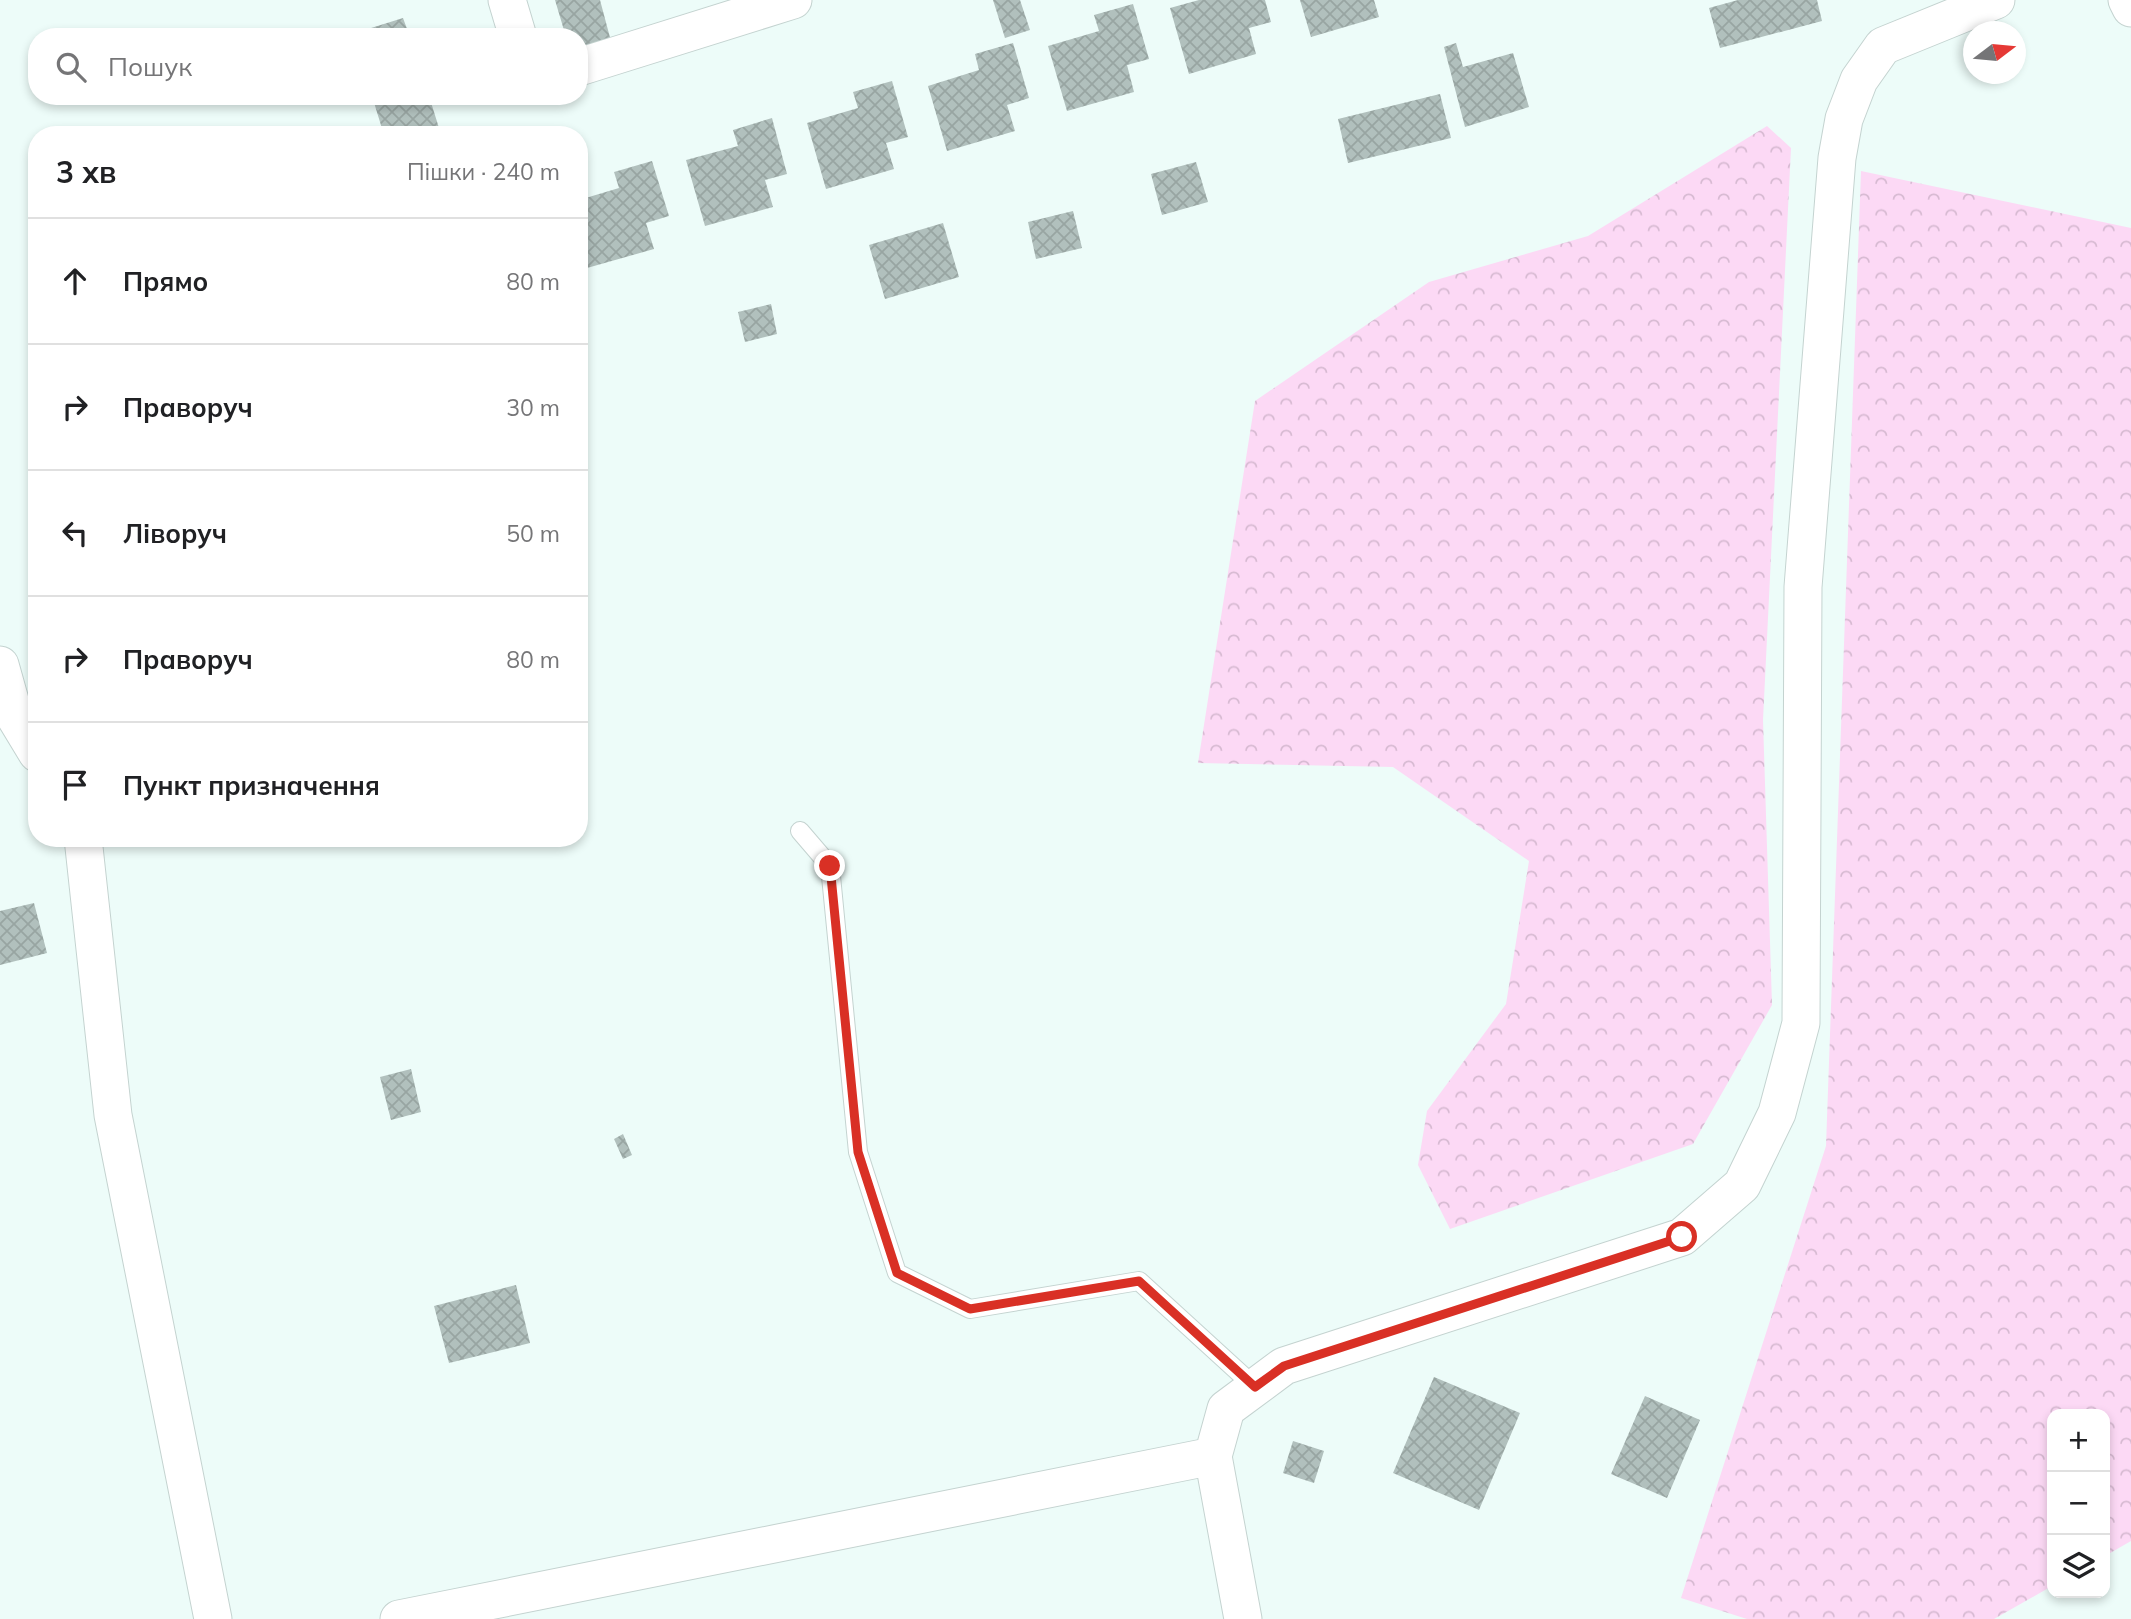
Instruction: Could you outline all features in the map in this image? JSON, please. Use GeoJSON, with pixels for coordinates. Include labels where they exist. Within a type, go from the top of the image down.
{"type":"FeatureCollection","features":[{"type":"Feature","properties":{"kind":"street"},"geometry":{"type":"LineString","coordinates":[[507,0],[515,28]]}},
{"type":"Feature","properties":{"kind":"street"},"geometry":{"type":"LineString","coordinates":[[588,64],[793,0]]}},
{"type":"Feature","properties":{"kind":"street"},"geometry":{"type":"LineString","coordinates":[[1242,1619],[1213,1456],[1226,1409],[1284,1366],[1682,1237],[1742,1185],[1777,1113],[1801,1023],[1803,587],[1837,158],[1844,119],[1859,80],[1883,46],[1996,0]]}},
{"type":"Feature","properties":{"kind":"street"},"geometry":{"type":"LineString","coordinates":[[2127,0],[2131,8]]}},
{"type":"Feature","properties":{"kind":"street"},"geometry":{"type":"LineString","coordinates":[[0,665],[14,715],[28,738]]}},
{"type":"Feature","properties":{"kind":"street"},"geometry":{"type":"LineString","coordinates":[[84,847],[113,1115],[213,1619]]}},
{"type":"Feature","properties":{"kind":"street"},"geometry":{"type":"LineString","coordinates":[[399,1619],[1213,1456]]}},
{"type":"Feature","properties":{"kind":"lane"},"geometry":{"type":"LineString","coordinates":[[800,831],[830,866],[858,1152],[897,1273],[970,1309],[1139,1281],[1255,1387]]}},
{"type":"Feature","properties":{"kind":"green space"},"geometry":{"type":"Polygon","coordinates":[[[1767,126],[1791,148],[1763,720],[1772,1005],[1693,1144],[1450,1229],[1418,1165],[1427,1111],[1506,1004],[1529,861],[1393,767],[1198,763],[1255,401],[1429,282],[1588,236],[1767,126]]]}},
{"type":"Feature","properties":{"kind":"green space"},"geometry":{"type":"Polygon","coordinates":[[[1861,171],[2131,228],[2131,1541],[2110,1553],[2110,1409],[2047,1409],[2047,1589],[1994,1619],[1747,1619],[1681,1598],[1826,1146],[1861,171]]]}},
{"type":"Feature","properties":{"kind":"building"},"geometry":{"type":"Polygon","coordinates":[[[555,0],[600,0],[612,45],[588,52],[588,28],[563,28],[555,0]]]}},
{"type":"Feature","properties":{"kind":"building"},"geometry":{"type":"Polygon","coordinates":[[[993,0],[1020,0],[1030,30],[1005,38],[993,0]]]}},
{"type":"Feature","properties":{"kind":"building"},"geometry":{"type":"Polygon","coordinates":[[[1199,0],[1265,0],[1271,22],[1249,28],[1256,54],[1189,74],[1170,8],[1199,0]]]}},
{"type":"Feature","properties":{"kind":"building"},"geometry":{"type":"Polygon","coordinates":[[[1300,0],[1374,0],[1379,17],[1311,37],[1300,0]]]}},
{"type":"Feature","properties":{"kind":"building"},"geometry":{"type":"Polygon","coordinates":[[[1738,0],[1817,0],[1822,21],[1720,48],[1709,8],[1738,0]]]}},
{"type":"Feature","properties":{"kind":"building"},"geometry":{"type":"Polygon","coordinates":[[[1133,4],[1149,59],[1127,65],[1134,92],[1067,111],[1048,46],[1099,31],[1094,15],[1133,4]]]}},
{"type":"Feature","properties":{"kind":"building"},"geometry":{"type":"Polygon","coordinates":[[[403,18],[407,28],[371,28],[403,18]]]}},
{"type":"Feature","properties":{"kind":"building"},"geometry":{"type":"Polygon","coordinates":[[[1013,43],[1029,98],[1007,105],[1015,131],[947,151],[928,86],[979,70],[975,54],[1013,43]]]}},
{"type":"Feature","properties":{"kind":"building"},"geometry":{"type":"Polygon","coordinates":[[[1456,43],[1463,67],[1513,53],[1529,107],[1465,127],[1444,47],[1456,43]]]}},
{"type":"Feature","properties":{"kind":"building"},"geometry":{"type":"Polygon","coordinates":[[[892,81],[908,137],[886,143],[894,169],[826,189],[807,123],[858,108],[853,92],[892,81]]]}},
{"type":"Feature","properties":{"kind":"building"},"geometry":{"type":"Polygon","coordinates":[[[1440,94],[1451,138],[1348,163],[1338,119],[1440,94]]]}},
{"type":"Feature","properties":{"kind":"building"},"geometry":{"type":"Polygon","coordinates":[[[375,105],[432,105],[438,126],[381,126],[375,105]]]}},
{"type":"Feature","properties":{"kind":"building"},"geometry":{"type":"Polygon","coordinates":[[[772,118],[787,174],[765,180],[773,207],[705,226],[686,160],[738,146],[733,130],[772,118]]]}},
{"type":"Feature","properties":{"kind":"building"},"geometry":{"type":"Polygon","coordinates":[[[652,161],[669,216],[646,223],[654,249],[588,268],[588,197],[619,188],[614,172],[652,161]]]}},
{"type":"Feature","properties":{"kind":"building"},"geometry":{"type":"Polygon","coordinates":[[[1196,162],[1208,202],[1162,215],[1151,174],[1196,162]]]}},
{"type":"Feature","properties":{"kind":"building"},"geometry":{"type":"Polygon","coordinates":[[[1073,211],[1082,248],[1036,259],[1028,222],[1073,211]]]}},
{"type":"Feature","properties":{"kind":"building"},"geometry":{"type":"Polygon","coordinates":[[[943,223],[959,277],[885,299],[869,245],[943,223]]]}},
{"type":"Feature","properties":{"kind":"building"},"geometry":{"type":"Polygon","coordinates":[[[771,304],[777,334],[745,342],[738,312],[771,304]]]}},
{"type":"Feature","properties":{"kind":"building"},"geometry":{"type":"Polygon","coordinates":[[[34,903],[47,953],[0,965],[0,911],[34,903]]]}},
{"type":"Feature","properties":{"kind":"building"},"geometry":{"type":"Polygon","coordinates":[[[411,1069],[421,1112],[391,1120],[380,1077],[411,1069]]]}},
{"type":"Feature","properties":{"kind":"building"},"geometry":{"type":"Polygon","coordinates":[[[623,1134],[632,1155],[623,1159],[614,1139],[623,1134]]]}},
{"type":"Feature","properties":{"kind":"building"},"geometry":{"type":"Polygon","coordinates":[[[516,1285],[530,1343],[449,1363],[434,1306],[516,1285]]]}},
{"type":"Feature","properties":{"kind":"building"},"geometry":{"type":"Polygon","coordinates":[[[1434,1377],[1520,1413],[1479,1510],[1393,1473],[1434,1377]]]}},
{"type":"Feature","properties":{"kind":"building"},"geometry":{"type":"Polygon","coordinates":[[[1645,1396],[1700,1420],[1667,1498],[1611,1474],[1645,1396]]]}},
{"type":"Feature","properties":{"kind":"building"},"geometry":{"type":"Polygon","coordinates":[[[1293,1441],[1324,1451],[1314,1483],[1283,1473],[1293,1441]]]}},
{"type":"Feature","properties":{"kind":"route"},"geometry":{"type":"LineString","coordinates":[[830,866],[858,1152],[897,1273],[970,1309],[1139,1281],[1255,1387],[1284,1366],[1682,1237]]}}]}
